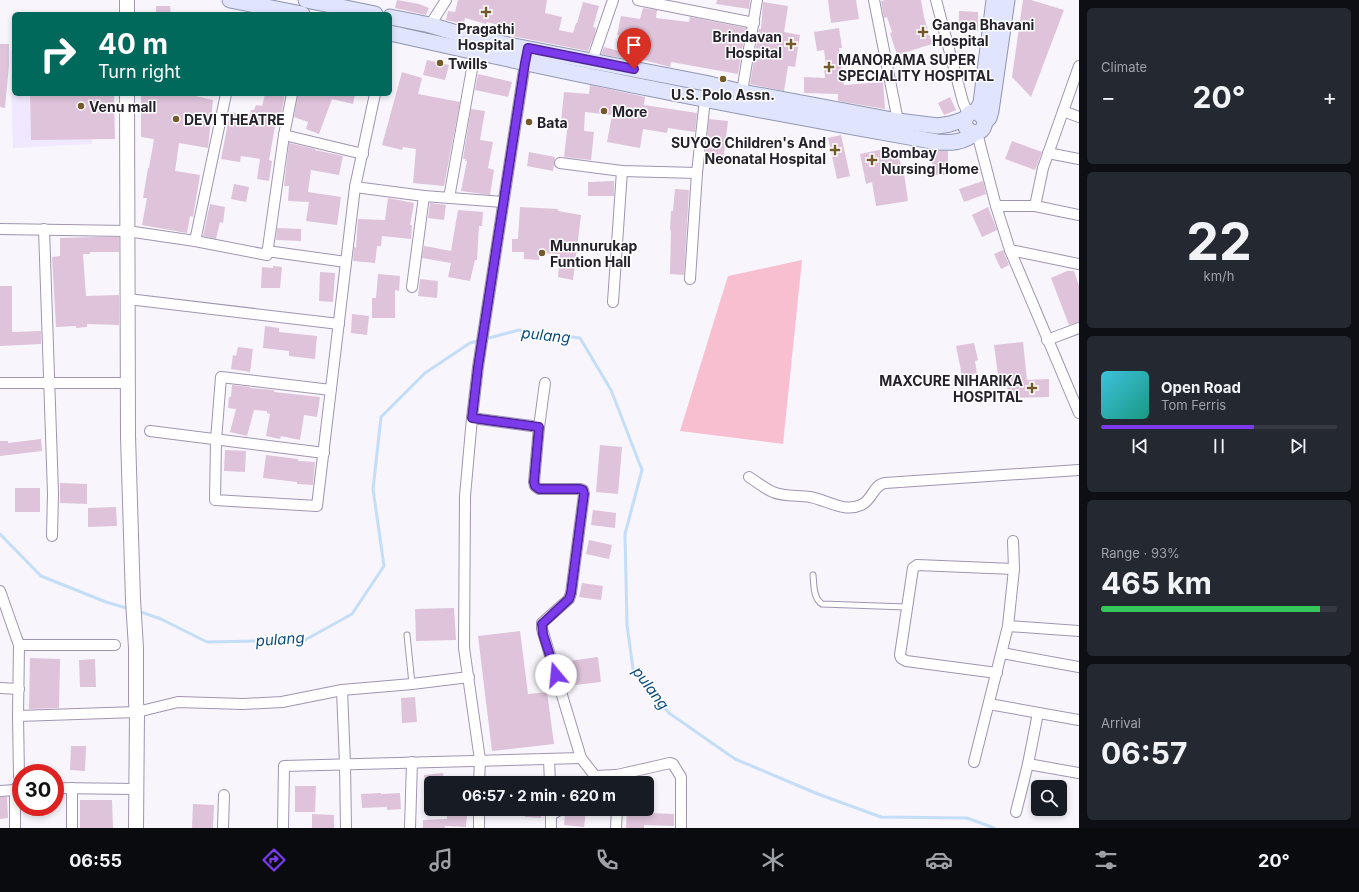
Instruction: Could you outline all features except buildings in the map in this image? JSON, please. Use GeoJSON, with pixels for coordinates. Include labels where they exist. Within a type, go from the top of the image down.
{"type":"FeatureCollection","features":[{"type":"Feature","properties":{"kind":"main road"},"geometry":{"type":"LineString","coordinates":[[230,0],[244,8],[283,12]]}},
{"type":"Feature","properties":{"kind":"main road"},"geometry":{"type":"LineString","coordinates":[[306,0],[329,2],[367,12]]}},
{"type":"Feature","properties":{"kind":"main road"},"geometry":{"type":"LineString","coordinates":[[392,33],[525,63],[802,119],[937,142],[952,143],[969,138],[981,102],[994,0]]}},
{"type":"Feature","properties":{"kind":"main road"},"geometry":{"type":"LineString","coordinates":[[392,17],[430,25],[474,38],[705,83],[742,92],[898,121],[938,126],[974,122],[989,118],[1006,0]]}},
{"type":"Feature","properties":{"kind":"street"},"geometry":{"type":"LineString","coordinates":[[127,0],[127,12]]}},
{"type":"Feature","properties":{"kind":"street"},"geometry":{"type":"LineString","coordinates":[[430,25],[446,0]]}},
{"type":"Feature","properties":{"kind":"street"},"geometry":{"type":"LineString","coordinates":[[592,61],[613,0]]}},
{"type":"Feature","properties":{"kind":"street"},"geometry":{"type":"LineString","coordinates":[[638,0],[754,23]]}},
{"type":"Feature","properties":{"kind":"street"},"geometry":{"type":"LineString","coordinates":[[742,92],[757,0]]}},
{"type":"Feature","properties":{"kind":"street"},"geometry":{"type":"LineString","coordinates":[[874,0],[898,121]]}},
{"type":"Feature","properties":{"kind":"street"},"geometry":{"type":"LineString","coordinates":[[936,0],[963,102],[974,122],[996,206],[1010,250],[1047,340],[1078,407]]}},
{"type":"Feature","properties":{"kind":"street"},"geometry":{"type":"LineString","coordinates":[[479,776],[480,760],[464,648],[465,503],[478,367],[528,48]]}},
{"type":"Feature","properties":{"kind":"street"},"geometry":{"type":"LineString","coordinates":[[449,198],[476,52]]}},
{"type":"Feature","properties":{"kind":"street"},"geometry":{"type":"LineString","coordinates":[[1035,206],[1043,168],[1063,111],[1076,84],[1079,66]]}},
{"type":"Feature","properties":{"kind":"street"},"geometry":{"type":"LineString","coordinates":[[127,96],[126,231],[128,299],[128,436],[136,648],[136,828]]}},
{"type":"Feature","properties":{"kind":"street"},"geometry":{"type":"LineString","coordinates":[[195,241],[226,96]]}},
{"type":"Feature","properties":{"kind":"street"},"geometry":{"type":"LineString","coordinates":[[0,228],[126,231],[195,241],[267,256],[284,135],[292,96]]}},
{"type":"Feature","properties":{"kind":"street"},"geometry":{"type":"LineString","coordinates":[[331,390],[221,377],[216,440],[215,500],[317,506],[324,453],[355,188],[375,96]]}},
{"type":"Feature","properties":{"kind":"street"},"geometry":{"type":"LineString","coordinates":[[690,279],[697,173],[705,99]]}},
{"type":"Feature","properties":{"kind":"street"},"geometry":{"type":"LineString","coordinates":[[1063,111],[1079,117]]}},
{"type":"Feature","properties":{"kind":"street"},"geometry":{"type":"LineString","coordinates":[[284,135],[363,154]]}},
{"type":"Feature","properties":{"kind":"street"},"geometry":{"type":"LineString","coordinates":[[1048,153],[1079,159]]}},
{"type":"Feature","properties":{"kind":"street"},"geometry":{"type":"LineString","coordinates":[[560,163],[622,171],[697,173]]}},
{"type":"Feature","properties":{"kind":"street"},"geometry":{"type":"LineString","coordinates":[[613,302],[622,171]]}},
{"type":"Feature","properties":{"kind":"street"},"geometry":{"type":"LineString","coordinates":[[355,188],[424,196],[503,202]]}},
{"type":"Feature","properties":{"kind":"street"},"geometry":{"type":"LineString","coordinates":[[412,287],[424,196]]}},
{"type":"Feature","properties":{"kind":"street"},"geometry":{"type":"LineString","coordinates":[[996,206],[1035,206],[1079,216]]}},
{"type":"Feature","properties":{"kind":"street"},"geometry":{"type":"LineString","coordinates":[[44,229],[53,493],[52,536]]}},
{"type":"Feature","properties":{"kind":"street"},"geometry":{"type":"LineString","coordinates":[[1010,250],[1079,264]]}},
{"type":"Feature","properties":{"kind":"street"},"geometry":{"type":"LineString","coordinates":[[267,251],[346,262]]}},
{"type":"Feature","properties":{"kind":"street"},"geometry":{"type":"LineString","coordinates":[[128,299],[339,324]]}},
{"type":"Feature","properties":{"kind":"street"},"geometry":{"type":"LineString","coordinates":[[1047,340],[1079,328]]}},
{"type":"Feature","properties":{"kind":"street"},"geometry":{"type":"LineString","coordinates":[[0,383],[128,383]]}},
{"type":"Feature","properties":{"kind":"street"},"geometry":{"type":"LineString","coordinates":[[545,383],[539,427],[534,482],[535,486],[539,489],[580,489],[583,490],[584,494],[571,593],[569,599],[542,624],[542,629],[581,758],[591,776]]}},
{"type":"Feature","properties":{"kind":"street"},"geometry":{"type":"LineString","coordinates":[[472,418],[539,427]]}},
{"type":"Feature","properties":{"kind":"street"},"geometry":{"type":"LineString","coordinates":[[150,431],[324,453]]}},
{"type":"Feature","properties":{"kind":"street"},"geometry":{"type":"LineString","coordinates":[[749,478],[772,492],[812,498],[842,507],[851,508],[866,503],[878,486],[885,483],[1079,470]]}},
{"type":"Feature","properties":{"kind":"street"},"geometry":{"type":"LineString","coordinates":[[974,762],[1008,626],[1014,569],[1013,541]]}},
{"type":"Feature","properties":{"kind":"street"},"geometry":{"type":"LineString","coordinates":[[997,673],[906,661],[901,658],[900,655],[906,608],[914,566],[1014,569]]}},
{"type":"Feature","properties":{"kind":"street"},"geometry":{"type":"LineString","coordinates":[[0,591],[19,645],[19,764]]}},
{"type":"Feature","properties":{"kind":"street"},"geometry":{"type":"LineString","coordinates":[[1008,626],[1079,631]]}},
{"type":"Feature","properties":{"kind":"street"},"geometry":{"type":"LineString","coordinates":[[19,645],[115,645]]}},
{"type":"Feature","properties":{"kind":"street"},"geometry":{"type":"LineString","coordinates":[[1002,653],[1079,667]]}},
{"type":"Feature","properties":{"kind":"street"},"geometry":{"type":"LineString","coordinates":[[18,716],[136,707],[178,702],[243,704],[282,702],[342,690],[469,677]]}},
{"type":"Feature","properties":{"kind":"street"},"geometry":{"type":"LineString","coordinates":[[0,688],[19,688]]}},
{"type":"Feature","properties":{"kind":"street"},"geometry":{"type":"LineString","coordinates":[[342,690],[346,828]]}},
{"type":"Feature","properties":{"kind":"street"},"geometry":{"type":"LineString","coordinates":[[989,704],[1079,720]]}},
{"type":"Feature","properties":{"kind":"street"},"geometry":{"type":"LineString","coordinates":[[1016,812],[1028,764],[1038,713]]}},
{"type":"Feature","properties":{"kind":"street"},"geometry":{"type":"LineString","coordinates":[[283,828],[284,766],[581,758]]}},
{"type":"Feature","properties":{"kind":"street"},"geometry":{"type":"LineString","coordinates":[[549,759],[550,776]]}},
{"type":"Feature","properties":{"kind":"street"},"geometry":{"type":"LineString","coordinates":[[410,828],[412,762]]}},
{"type":"Feature","properties":{"kind":"street"},"geometry":{"type":"LineString","coordinates":[[627,776],[670,763],[673,764],[680,777],[680,828]]}},
{"type":"Feature","properties":{"kind":"street"},"geometry":{"type":"LineString","coordinates":[[1028,764],[1079,773]]}},
{"type":"Feature","properties":{"kind":"street"},"geometry":{"type":"LineString","coordinates":[[0,791],[12,788]]}},
{"type":"Feature","properties":{"kind":"street"},"geometry":{"type":"LineString","coordinates":[[64,788],[136,789]]}},
{"type":"Feature","properties":{"kind":"street"},"geometry":{"type":"LineString","coordinates":[[72,788],[72,828]]}},
{"type":"Feature","properties":{"kind":"street"},"geometry":{"type":"LineString","coordinates":[[223,828],[224,795]]}},
{"type":"Feature","properties":{"kind":"street"},"geometry":{"type":"LineString","coordinates":[[15,828],[16,816]]}},
{"type":"Feature","properties":{"kind":"street"},"geometry":{"type":"LineString","coordinates":[[479,816],[479,828]]}},
{"type":"Feature","properties":{"kind":"street"},"geometry":{"type":"LineString","coordinates":[[551,816],[551,828]]}},
{"type":"Feature","properties":{"kind":"street"},"geometry":{"type":"LineString","coordinates":[[616,828],[617,816]]}},
{"type":"Feature","properties":{"kind":"lane"},"geometry":{"type":"LineString","coordinates":[[813,575],[815,594],[818,602],[822,604],[906,608]]}},
{"type":"Feature","properties":{"kind":"lane"},"geometry":{"type":"LineString","coordinates":[[407,635],[412,684]]}},
{"type":"Feature","properties":{"kind":"shaded area","name":"Venu mall"},"geometry":{"type":"Polygon","coordinates":[[[10,51],[12,51],[12,96],[91,96],[92,144],[13,148],[10,51]]]}},
{"type":"Feature","properties":{"kind":"shaded area"},"geometry":{"type":"Polygon","coordinates":[[[802,260],[783,444],[680,431],[728,276],[802,260]]]}},
{"type":"Feature","properties":{"kind":"waterway","name":"pulang"},"geometry":{"type":"LineString","coordinates":[[138,611],[161,619],[207,642],[305,640],[352,614],[384,566],[373,489],[381,417],[425,373],[470,343],[519,330],[580,338],[611,390],[642,470],[625,534],[627,625],[633,669],[669,713],[735,759],[818,794],[881,817],[967,818],[994,828]]}},
{"type":"Feature","properties":{"kind":"waterway","name":"pulang"},"geometry":{"type":"LineString","coordinates":[[0,534],[41,576],[106,602],[130,609]]}},
{"type":"Feature","properties":{"kind":"place","name":"Pragathi Hospital"},"geometry":{"type":"Point","coordinates":[486,12]}},
{"type":"Feature","properties":{"kind":"place","name":"Ganga Bhavani Hospital"},"geometry":{"type":"Point","coordinates":[923,32]}},
{"type":"Feature","properties":{"kind":"place","name":"Brindavan Hospital"},"geometry":{"type":"Point","coordinates":[791,44]}},
{"type":"Feature","properties":{"kind":"place","name":"Twills"},"geometry":{"type":"Point","coordinates":[440,63]}},
{"type":"Feature","properties":{"kind":"place","name":"MANORAMA SUPER SPECIALITY HOSPITAL"},"geometry":{"type":"Point","coordinates":[829,67]}},
{"type":"Feature","properties":{"kind":"place","name":"U.S. Polo Assn."},"geometry":{"type":"Point","coordinates":[723,79]}},
{"type":"Feature","properties":{"kind":"place","name":"Venu mall"},"geometry":{"type":"Point","coordinates":[81,106]}},
{"type":"Feature","properties":{"kind":"place","name":"More"},"geometry":{"type":"Point","coordinates":[604,111]}},
{"type":"Feature","properties":{"kind":"place","name":"DEVI THEATRE"},"geometry":{"type":"Point","coordinates":[176,119]}},
{"type":"Feature","properties":{"kind":"place","name":"Bata"},"geometry":{"type":"Point","coordinates":[529,122]}},
{"type":"Feature","properties":{"kind":"place","name":"SUYOG Children's And Neonatal Hospital"},"geometry":{"type":"Point","coordinates":[835,150]}},
{"type":"Feature","properties":{"kind":"place","name":"Bombay Nursing Home"},"geometry":{"type":"Point","coordinates":[872,160]}},
{"type":"Feature","properties":{"kind":"place","name":"Munnurukap Funtion Hall"},"geometry":{"type":"Point","coordinates":[542,253]}},
{"type":"Feature","properties":{"kind":"place","name":"MAXCURE NIHARIKA HOSPITAL"},"geometry":{"type":"Point","coordinates":[1032,388]}},
{"type":"Feature","properties":{"kind":"route"},"geometry":{"type":"LineString","coordinates":[[556,675],[543,634],[542,624],[569,599],[571,593],[584,494],[583,490],[539,489],[535,486],[534,482],[539,427],[472,418],[478,367],[528,48],[634,69]]}}]}
